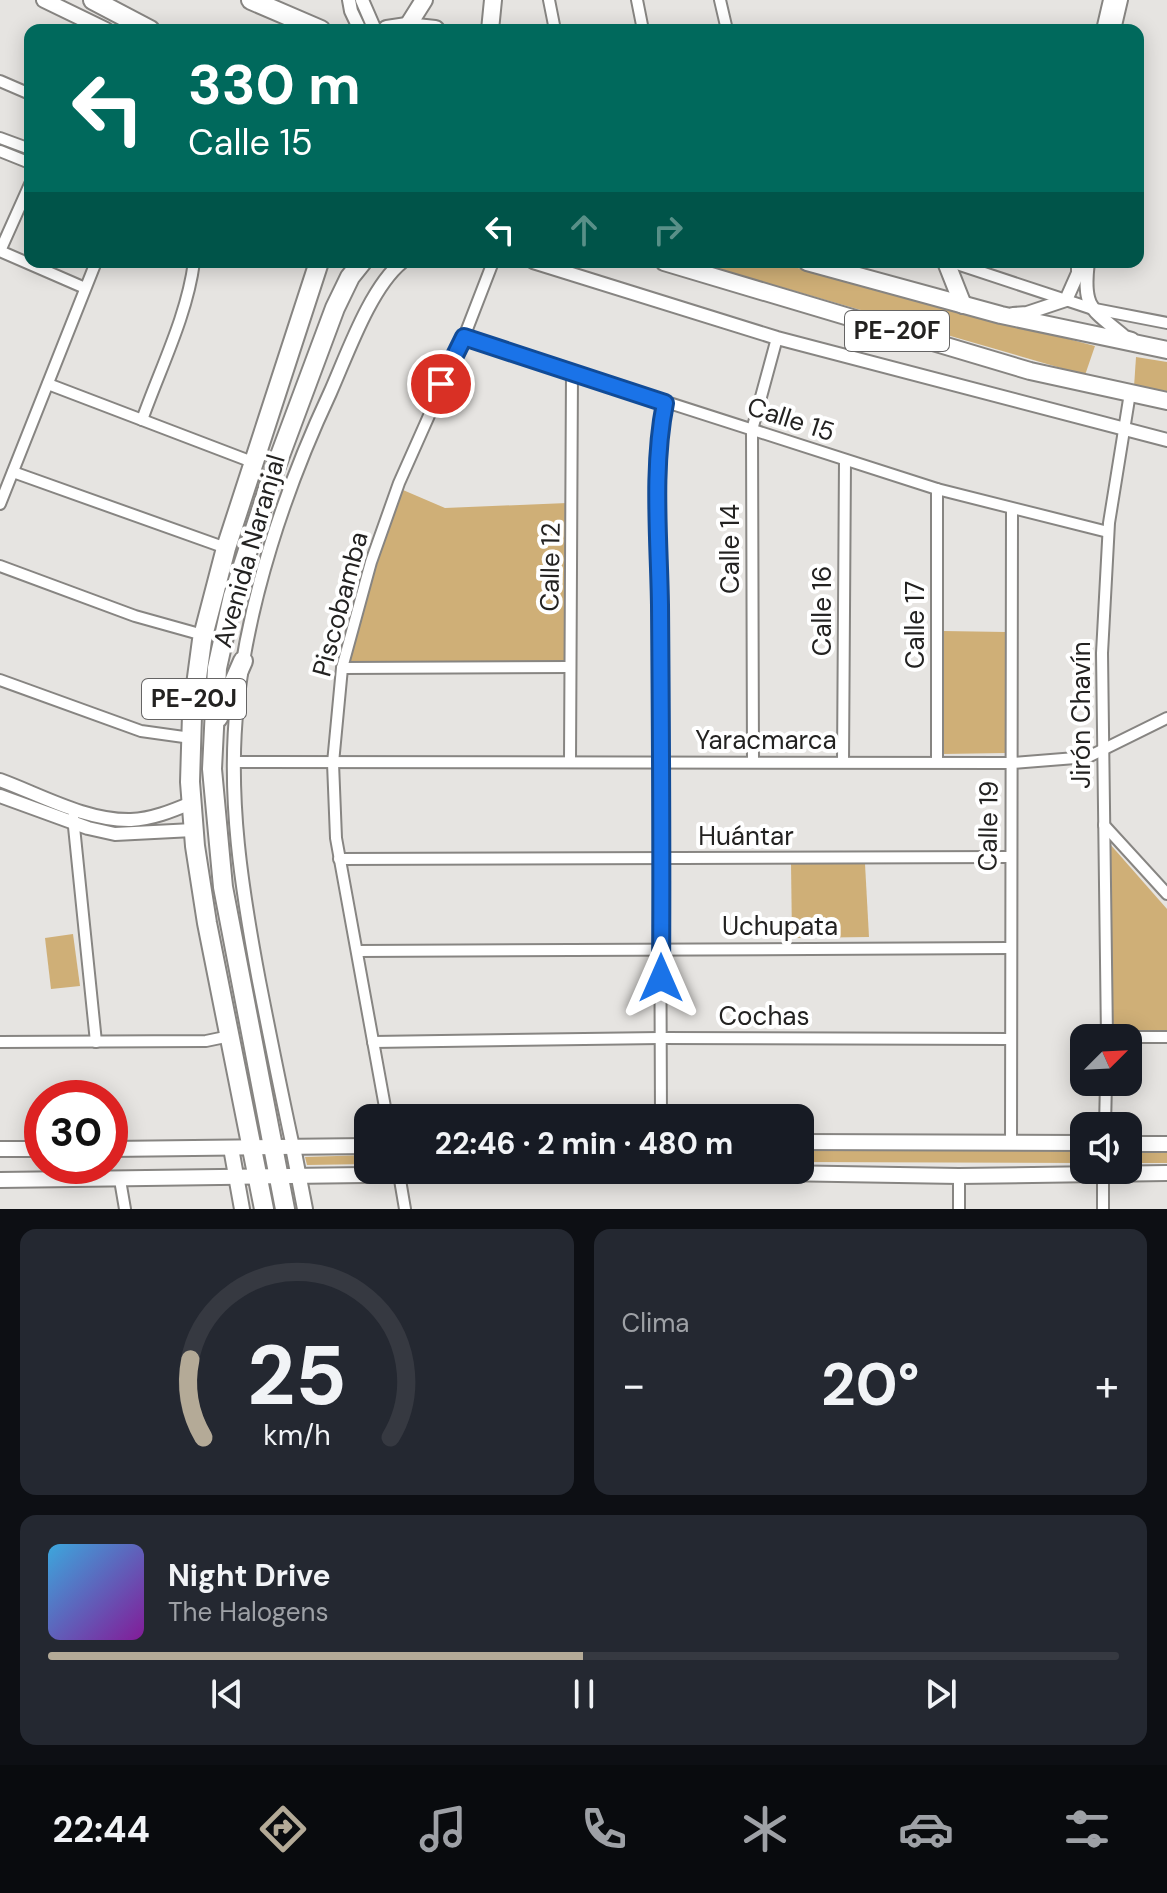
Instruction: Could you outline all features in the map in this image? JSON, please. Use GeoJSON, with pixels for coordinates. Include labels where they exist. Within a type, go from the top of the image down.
{"type":"FeatureCollection","features":[{"type":"Feature","properties":{"kind":"highway"},"geometry":{"type":"LineString","coordinates":[[93,0],[139,24]]}},
{"type":"Feature","properties":{"kind":"highway"},"geometry":{"type":"LineString","coordinates":[[251,0],[307,24]]}},
{"type":"Feature","properties":{"kind":"highway","name":"Avenida Naranjal"},"geometry":{"type":"LineString","coordinates":[[264,1209],[207,923],[193,830],[191,738],[203,635],[226,548],[317,268]]}},
{"type":"Feature","properties":{"kind":"highway","name":"Avenida Naranjal"},"geometry":{"type":"LineString","coordinates":[[285,1209],[223,887],[213,798],[217,668],[233,596],[250,543],[335,308],[357,268]]}},
{"type":"Feature","properties":{"kind":"highway"},"geometry":{"type":"LineString","coordinates":[[214,728],[243,661]]}},
{"type":"Feature","properties":{"kind":"main road"},"geometry":{"type":"LineString","coordinates":[[44,0],[89,24]]}},
{"type":"Feature","properties":{"kind":"main road"},"geometry":{"type":"LineString","coordinates":[[409,24],[424,0]]}},
{"type":"Feature","properties":{"kind":"main road"},"geometry":{"type":"LineString","coordinates":[[491,24],[493,0]]}},
{"type":"Feature","properties":{"kind":"main road","name":"PE-20F"},"geometry":{"type":"LineString","coordinates":[[684,268],[1030,371],[1167,401]]}},
{"type":"Feature","properties":{"kind":"main road","name":"PE-20F"},"geometry":{"type":"LineString","coordinates":[[829,268],[1001,315],[1166,349]]}},
{"type":"Feature","properties":{"kind":"main road"},"geometry":{"type":"LineString","coordinates":[[951,268],[963,305]]}},
{"type":"Feature","properties":{"kind":"main road"},"geometry":{"type":"LineString","coordinates":[[814,1142],[1070,1143]]}},
{"type":"Feature","properties":{"kind":"main road"},"geometry":{"type":"LineString","coordinates":[[1142,1144],[1167,1144]]}},
{"type":"Feature","properties":{"kind":"main road"},"geometry":{"type":"LineString","coordinates":[[128,1149],[354,1146]]}},
{"type":"Feature","properties":{"kind":"main road","name":"Avenida Naranjal"},"geometry":{"type":"LineString","coordinates":[[293,1147],[305,1209]]}},
{"type":"Feature","properties":{"kind":"main road"},"geometry":{"type":"LineString","coordinates":[[231,1148],[242,1209]]}},
{"type":"Feature","properties":{"kind":"main road"},"geometry":{"type":"LineString","coordinates":[[0,1149],[24,1149]]}},
{"type":"Feature","properties":{"kind":"main road"},"geometry":{"type":"LineString","coordinates":[[1142,1174],[1167,1173]]}},
{"type":"Feature","properties":{"kind":"main road"},"geometry":{"type":"LineString","coordinates":[[814,1174],[1070,1175]]}},
{"type":"Feature","properties":{"kind":"main road"},"geometry":{"type":"LineString","coordinates":[[128,1180],[354,1175]]}},
{"type":"Feature","properties":{"kind":"main road"},"geometry":{"type":"LineString","coordinates":[[0,1180],[24,1180]]}},
{"type":"Feature","properties":{"kind":"street"},"geometry":{"type":"LineString","coordinates":[[349,0],[357,24]]}},
{"type":"Feature","properties":{"kind":"street"},"geometry":{"type":"LineString","coordinates":[[362,0],[372,24]]}},
{"type":"Feature","properties":{"kind":"street"},"geometry":{"type":"LineString","coordinates":[[549,0],[554,24]]}},
{"type":"Feature","properties":{"kind":"street"},"geometry":{"type":"LineString","coordinates":[[637,0],[642,24]]}},
{"type":"Feature","properties":{"kind":"street"},"geometry":{"type":"LineString","coordinates":[[720,0],[726,24]]}},
{"type":"Feature","properties":{"kind":"street"},"geometry":{"type":"LineString","coordinates":[[1104,24],[1110,0]]}},
{"type":"Feature","properties":{"kind":"street"},"geometry":{"type":"LineString","coordinates":[[1115,24],[1121,0]]}},
{"type":"Feature","properties":{"kind":"street"},"geometry":{"type":"LineString","coordinates":[[0,81],[24,91]]}},
{"type":"Feature","properties":{"kind":"street"},"geometry":{"type":"LineString","coordinates":[[0,138],[24,147]]}},
{"type":"Feature","properties":{"kind":"street"},"geometry":{"type":"LineString","coordinates":[[0,151],[24,161]]}},
{"type":"Feature","properties":{"kind":"street"},"geometry":{"type":"LineString","coordinates":[[24,197],[0,251],[24,261]]}},
{"type":"Feature","properties":{"kind":"street"},"geometry":{"type":"LineString","coordinates":[[39,268],[85,288]]}},
{"type":"Feature","properties":{"kind":"street"},"geometry":{"type":"LineString","coordinates":[[0,504],[93,268]]}},
{"type":"Feature","properties":{"kind":"street"},"geometry":{"type":"LineString","coordinates":[[142,420],[181,314],[193,268]]}},
{"type":"Feature","properties":{"kind":"street","name":"Avenida Naranjal"},"geometry":{"type":"LineString","coordinates":[[293,1147],[241,877],[235,762],[237,707],[255,607],[288,495],[319,417],[376,294],[397,268]]}},
{"type":"Feature","properties":{"kind":"street","name":"Piscobamba"},"geometry":{"type":"LineString","coordinates":[[384,1104],[339,859],[333,763],[342,668],[371,562],[399,483],[464,337],[491,268]]}},
{"type":"Feature","properties":{"kind":"street"},"geometry":{"type":"LineString","coordinates":[[552,268],[777,338],[1167,440]]}},
{"type":"Feature","properties":{"kind":"street"},"geometry":{"type":"LineString","coordinates":[[967,268],[1090,308],[1167,323]]}},
{"type":"Feature","properties":{"kind":"street"},"geometry":{"type":"LineString","coordinates":[[1001,315],[1027,313],[1066,300],[1078,268]]}},
{"type":"Feature","properties":{"kind":"street"},"geometry":{"type":"LineString","coordinates":[[1087,268],[1085,292],[1090,308],[1125,337],[1166,349]]}},
{"type":"Feature","properties":{"kind":"street","name":"Calle 15"},"geometry":{"type":"LineString","coordinates":[[464,337],[937,489],[1108,532]]}},
{"type":"Feature","properties":{"kind":"street","name":"Calle 14"},"geometry":{"type":"LineString","coordinates":[[753,762],[752,430],[777,338]]}},
{"type":"Feature","properties":{"kind":"street","name":"Calle 12"},"geometry":{"type":"LineString","coordinates":[[570,762],[572,372]]}},
{"type":"Feature","properties":{"kind":"street"},"geometry":{"type":"LineString","coordinates":[[48,384],[255,463]]}},
{"type":"Feature","properties":{"kind":"street","name":"Jirón Chavín"},"geometry":{"type":"LineString","coordinates":[[1107,1024],[1102,653],[1108,532],[1130,393]]}},
{"type":"Feature","properties":{"kind":"street"},"geometry":{"type":"LineString","coordinates":[[661,1104],[660,857],[663,763],[659,496],[660,427],[665,403]]}},
{"type":"Feature","properties":{"kind":"street","name":"Calle 16"},"geometry":{"type":"LineString","coordinates":[[843,762],[845,460]]}},
{"type":"Feature","properties":{"kind":"street"},"geometry":{"type":"LineString","coordinates":[[13,472],[226,548]]}},
{"type":"Feature","properties":{"kind":"street","name":"Calle 17"},"geometry":{"type":"LineString","coordinates":[[937,489],[937,761]]}},
{"type":"Feature","properties":{"kind":"street","name":"Calle 19"},"geometry":{"type":"LineString","coordinates":[[1011,1144],[1009,857],[1012,509]]}},
{"type":"Feature","properties":{"kind":"street"},"geometry":{"type":"LineString","coordinates":[[0,566],[135,616],[203,635]]}},
{"type":"Feature","properties":{"kind":"street"},"geometry":{"type":"LineString","coordinates":[[342,668],[570,667]]}},
{"type":"Feature","properties":{"kind":"street"},"geometry":{"type":"LineString","coordinates":[[0,680],[141,731],[191,738]]}},
{"type":"Feature","properties":{"kind":"street","name":"Yaracmarca"},"geometry":{"type":"LineString","coordinates":[[235,762],[1012,763],[1088,757],[1167,718]]}},
{"type":"Feature","properties":{"kind":"street"},"geometry":{"type":"LineString","coordinates":[[0,780],[97,816],[132,820],[160,815],[191,803]]}},
{"type":"Feature","properties":{"kind":"street"},"geometry":{"type":"LineString","coordinates":[[0,796],[74,823],[115,834],[193,830]]}},
{"type":"Feature","properties":{"kind":"street"},"geometry":{"type":"LineString","coordinates":[[73,807],[96,1042]]}},
{"type":"Feature","properties":{"kind":"street"},"geometry":{"type":"LineString","coordinates":[[1104,825],[1167,894]]}},
{"type":"Feature","properties":{"kind":"street","name":"Huántar"},"geometry":{"type":"LineString","coordinates":[[339,859],[1009,857]]}},
{"type":"Feature","properties":{"kind":"street","name":"Uchupata"},"geometry":{"type":"LineString","coordinates":[[357,951],[1009,948]]}},
{"type":"Feature","properties":{"kind":"street"},"geometry":{"type":"LineString","coordinates":[[0,1042],[206,1041],[230,1036]]}},
{"type":"Feature","properties":{"kind":"street"},"geometry":{"type":"LineString","coordinates":[[1142,1037],[1167,1037]]}},
{"type":"Feature","properties":{"kind":"street","name":"Cochas"},"geometry":{"type":"LineString","coordinates":[[373,1042],[660,1038],[1010,1039]]}},
{"type":"Feature","properties":{"kind":"street"},"geometry":{"type":"LineString","coordinates":[[959,1176],[959,1209]]}},
{"type":"Feature","properties":{"kind":"street"},"geometry":{"type":"LineString","coordinates":[[121,1184],[125,1209]]}},
{"type":"Feature","properties":{"kind":"street"},"geometry":{"type":"LineString","coordinates":[[401,1184],[405,1209]]}},
{"type":"Feature","properties":{"kind":"street"},"geometry":{"type":"LineString","coordinates":[[1103,1184],[1103,1209]]}},
{"type":"Feature","properties":{"kind":"shaded area"},"geometry":{"type":"Polygon","coordinates":[[[716,268],[798,268],[1095,346],[1085,375],[716,268]]]}},
{"type":"Feature","properties":{"kind":"shaded area"},"geometry":{"type":"Polygon","coordinates":[[[1136,357],[1167,362],[1167,391],[1134,387],[1136,357]]]}},
{"type":"Feature","properties":{"kind":"shaded area"},"geometry":{"type":"Polygon","coordinates":[[[403,490],[445,508],[567,503],[565,662],[349,663],[376,566],[403,490]]]}},
{"type":"Feature","properties":{"kind":"shaded area"},"geometry":{"type":"Polygon","coordinates":[[[943,631],[1006,632],[1006,753],[943,754],[943,631]]]}},
{"type":"Feature","properties":{"kind":"shaded area"},"geometry":{"type":"Polygon","coordinates":[[[1109,843],[1167,909],[1167,1031],[1142,1031],[1142,1024],[1108,1024],[1109,843]]]}},
{"type":"Feature","properties":{"kind":"shaded area"},"geometry":{"type":"Polygon","coordinates":[[[791,863],[865,864],[869,937],[792,938],[791,863]]]}},
{"type":"Feature","properties":{"kind":"shaded area"},"geometry":{"type":"Polygon","coordinates":[[[73,934],[80,986],[51,989],[45,938],[73,934]]]}},
{"type":"Feature","properties":{"kind":"shaded area"},"geometry":{"type":"Polygon","coordinates":[[[814,1149],[1070,1150],[1070,1163],[814,1162],[814,1149]]]}},
{"type":"Feature","properties":{"kind":"shaded area"},"geometry":{"type":"Polygon","coordinates":[[[1142,1150],[1167,1150],[1167,1163],[1142,1163],[1142,1150]]]}},
{"type":"Feature","properties":{"kind":"shaded area"},"geometry":{"type":"Polygon","coordinates":[[[354,1155],[354,1164],[307,1165],[305,1157],[354,1155]]]}},
{"type":"Feature","properties":{"kind":"route"},"geometry":{"type":"LineString","coordinates":[[441,384],[464,337],[665,403],[660,427],[659,496],[663,763],[661,978]]}}]}
